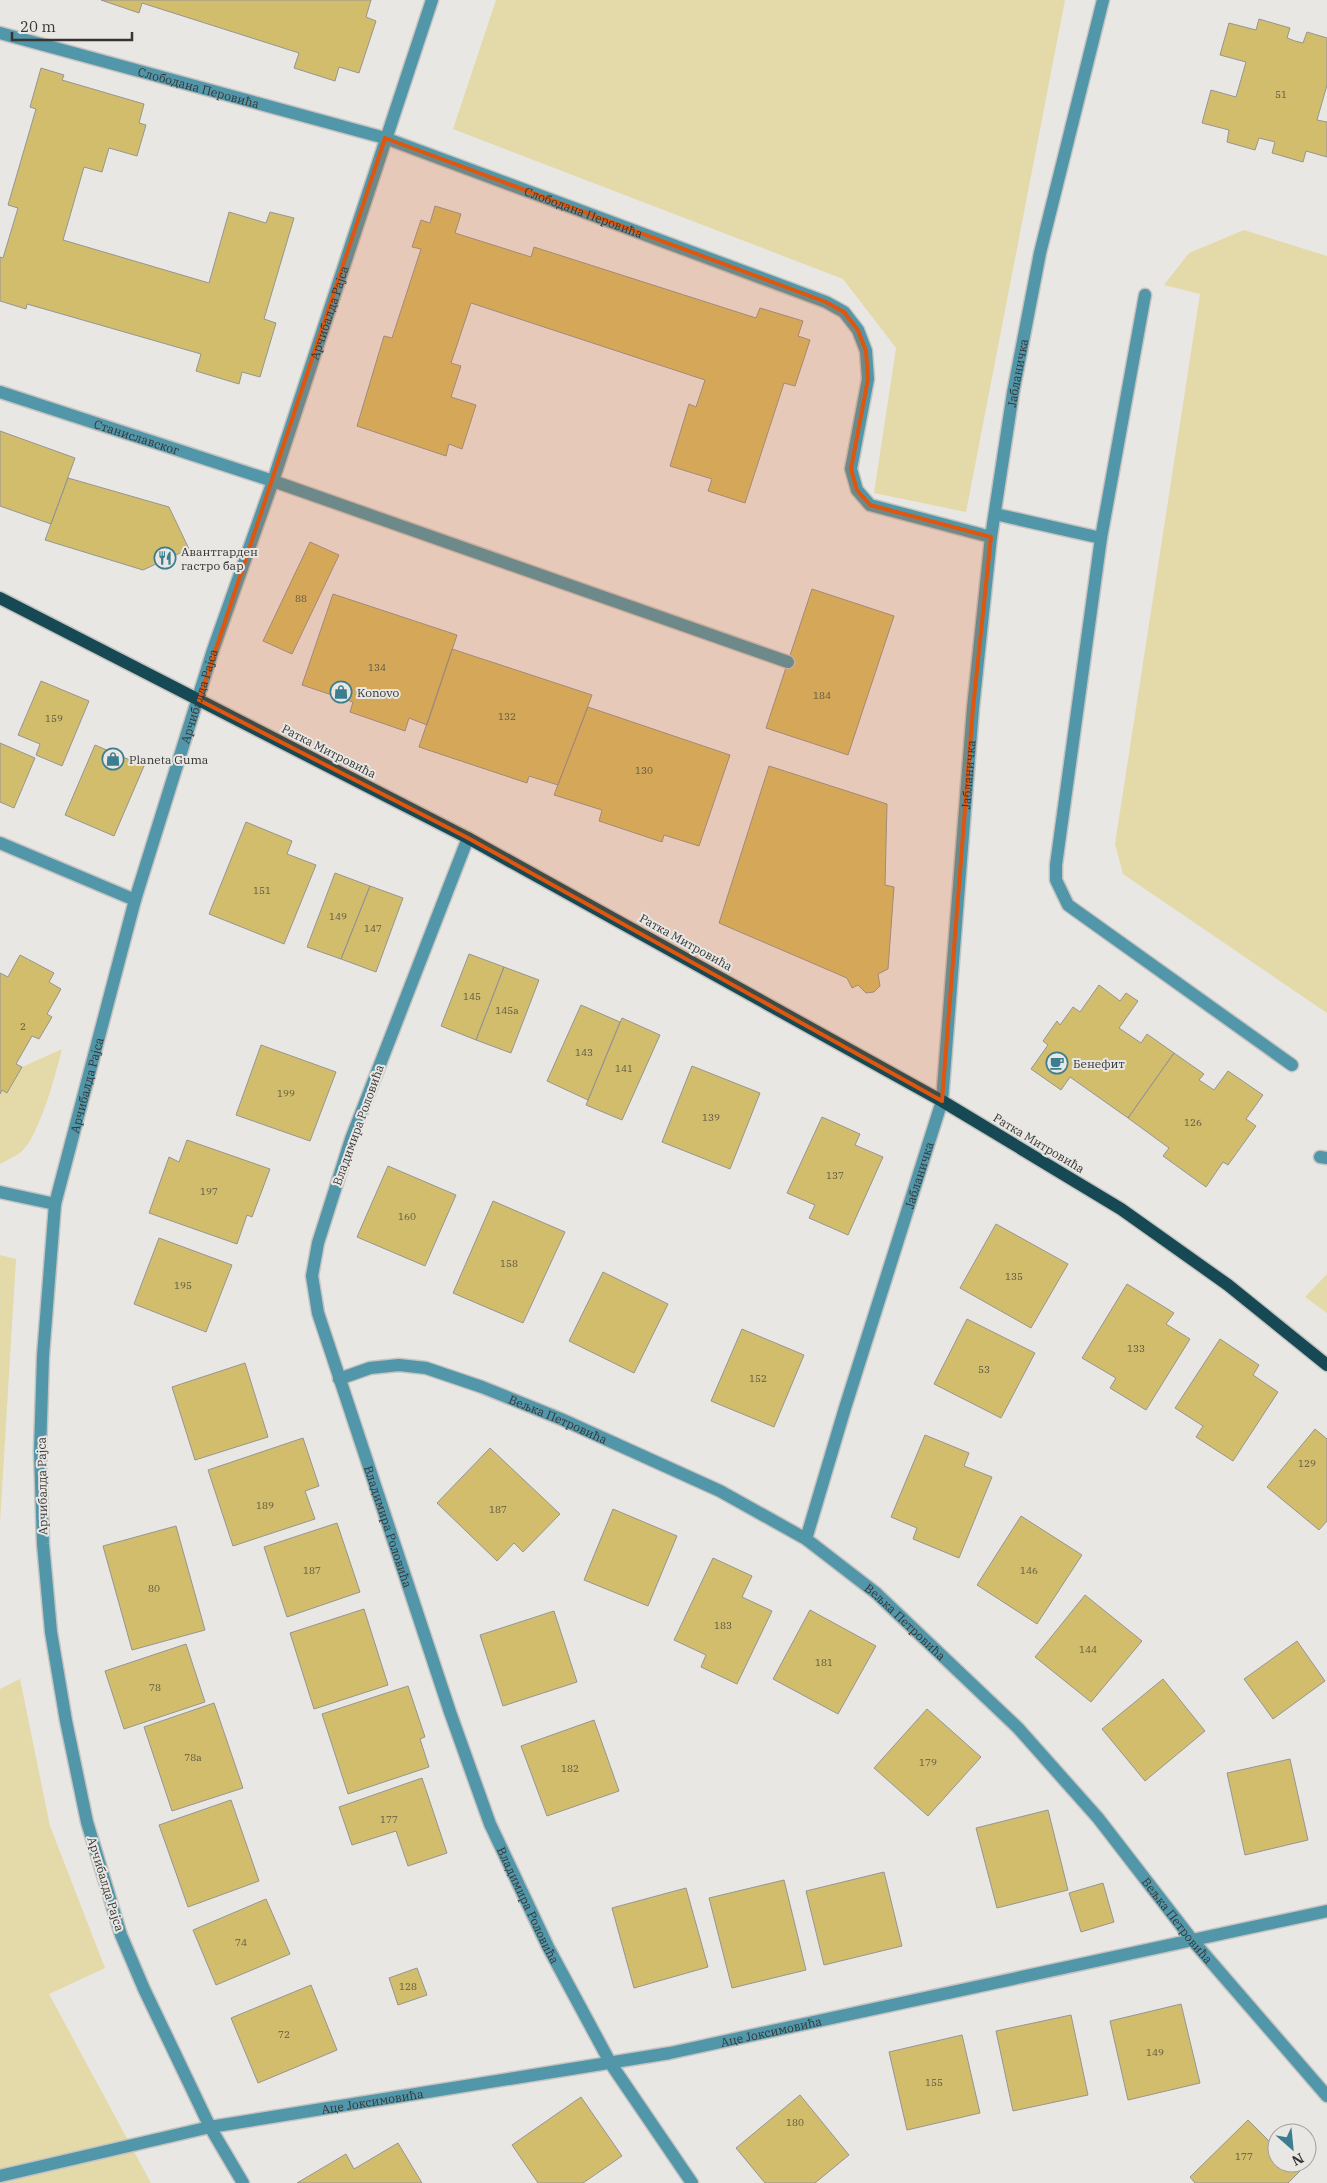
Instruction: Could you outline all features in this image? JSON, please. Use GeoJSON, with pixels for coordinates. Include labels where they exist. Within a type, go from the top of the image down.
{"type":"FeatureCollection","features":[{"type":"Feature","properties":{"kind":"main road","name":"Ратка Митровића"},"geometry":{"type":"LineString","coordinates":[[0,598],[468,838],[942,1101],[1121,1209],[1228,1285],[1327,1364]]}},
{"type":"Feature","properties":{"kind":"street","name":"Арчибалда Рајса"},"geometry":{"type":"LineString","coordinates":[[243,2183],[210,2127],[147,1997],[121,1935],[87,1822],[63,1703],[51,1632],[42,1544],[40,1451],[43,1356],[55,1204],[135,900],[214,650],[273,481],[432,0]]}},
{"type":"Feature","properties":{"kind":"street","name":"Јабланичка"},"geometry":{"type":"LineString","coordinates":[[806,1539],[844,1408],[942,1101],[973,708],[995,514],[1013,393],[1040,253],[1102,0]]}},
{"type":"Feature","properties":{"kind":"street","name":"Слободана Перовића"},"geometry":{"type":"LineString","coordinates":[[0,34],[385,138],[817,299],[844,312],[858,330],[866,351],[868,379],[851,469],[857,490],[870,505],[992,537]]}},
{"type":"Feature","properties":{"kind":"street"},"geometry":{"type":"LineString","coordinates":[[1145,295],[1101,538],[1056,865],[1056,880],[1068,905],[1292,1065]]}},
{"type":"Feature","properties":{"kind":"street","name":"Станиславског"},"geometry":{"type":"LineString","coordinates":[[0,392],[273,481],[788,662]]}},
{"type":"Feature","properties":{"kind":"street"},"geometry":{"type":"LineString","coordinates":[[995,514],[1101,538]]}},
{"type":"Feature","properties":{"kind":"street","name":"Владимира Роловића"},"geometry":{"type":"LineString","coordinates":[[468,838],[351,1139],[318,1243],[312,1276],[318,1313],[450,1712],[490,1824],[548,1948],[611,2064],[692,2183]]}},
{"type":"Feature","properties":{"kind":"street"},"geometry":{"type":"LineString","coordinates":[[0,843],[135,900]]}},
{"type":"Feature","properties":{"kind":"street"},"geometry":{"type":"LineString","coordinates":[[0,1192],[55,1204]]}},
{"type":"Feature","properties":{"kind":"street","name":"Вељка Петровића"},"geometry":{"type":"LineString","coordinates":[[340,1379],[370,1368],[399,1365],[426,1368],[482,1386],[561,1419],[720,1491],[806,1539],[876,1593],[1018,1728],[1098,1818],[1193,1941],[1327,2096]]}},
{"type":"Feature","properties":{"kind":"street","name":"Аце Јоксимовића"},"geometry":{"type":"LineString","coordinates":[[0,2176],[210,2127],[670,2054],[1327,1911]]}},
{"type":"Feature","properties":{"kind":"highlighted area"},"geometry":{"type":"Polygon","coordinates":[[[385,138],[826,302],[844,312],[858,330],[866,351],[868,379],[851,469],[857,490],[870,505],[991,537],[973,708],[942,1101],[468,838],[199,700],[385,138]]]}},
{"type":"Feature","properties":{"kind":"shaded area"},"geometry":{"type":"Polygon","coordinates":[[[496,0],[1065,0],[966,512],[874,493],[896,348],[843,279],[453,129],[496,0]]]}},
{"type":"Feature","properties":{"kind":"shaded area"},"geometry":{"type":"Polygon","coordinates":[[[1244,230],[1327,256],[1327,1013],[1123,874],[1115,844],[1200,294],[1164,285],[1189,253],[1244,230]]]}},
{"type":"Feature","properties":{"kind":"shaded area"},"geometry":{"type":"Polygon","coordinates":[[[62,1049],[46,1104],[34,1134],[20,1153],[0,1164],[0,1094],[2,1090],[8,1093],[22,1067],[62,1049]]]}},
{"type":"Feature","properties":{"kind":"shaded area"},"geometry":{"type":"Polygon","coordinates":[[[0,1255],[16,1259],[0,1522],[0,1255]]]}},
{"type":"Feature","properties":{"kind":"shaded area"},"geometry":{"type":"Polygon","coordinates":[[[1327,1274],[1327,1313],[1305,1297],[1327,1274]]]}},
{"type":"Feature","properties":{"kind":"shaded area"},"geometry":{"type":"Polygon","coordinates":[[[20,1679],[50,1826],[105,1968],[49,1994],[151,2183],[0,2183],[0,1689],[20,1679]]]}},
{"type":"Feature","properties":{"kind":"building"},"geometry":{"type":"Polygon","coordinates":[[[101,0],[371,0],[366,17],[376,21],[359,73],[339,67],[335,81],[294,68],[299,53],[142,3],[139,13],[101,0]]]}},
{"type":"Feature","properties":{"kind":"building"},"geometry":{"type":"Polygon","coordinates":[[[1259,19],[1290,28],[1287,38],[1295,41],[1303,43],[1307,32],[1327,38],[1327,85],[1317,120],[1327,122],[1327,157],[1306,151],[1303,162],[1272,153],[1275,142],[1259,138],[1255,150],[1227,142],[1229,130],[1202,123],[1211,90],[1236,97],[1246,62],[1220,55],[1229,23],[1256,30],[1259,19]]]}},
{"type":"Feature","properties":{"kind":"building"},"geometry":{"type":"Polygon","coordinates":[[[41,68],[64,75],[62,80],[144,104],[139,123],[146,125],[137,156],[109,148],[102,172],[84,167],[63,240],[209,283],[229,212],[266,223],[270,212],[294,218],[264,319],[276,323],[260,377],[242,372],[239,384],[196,371],[201,354],[27,304],[26,309],[0,301],[0,257],[3,258],[18,208],[8,205],[36,109],[30,107],[41,68]]]}},
{"type":"Feature","properties":{"kind":"building"},"geometry":{"type":"Polygon","coordinates":[[[435,206],[461,214],[455,233],[531,257],[534,247],[756,318],[760,308],[803,321],[798,336],[810,340],[795,386],[784,383],[745,503],[708,491],[712,479],[670,466],[689,404],[696,407],[705,380],[471,303],[451,363],[461,366],[451,397],[476,405],[462,449],[449,444],[446,456],[357,426],[384,336],[392,338],[421,249],[412,247],[421,220],[430,223],[435,206]]]}},
{"type":"Feature","properties":{"kind":"building"},"geometry":{"type":"Polygon","coordinates":[[[0,431],[75,458],[51,524],[0,506],[0,431]]]}},
{"type":"Feature","properties":{"kind":"building"},"geometry":{"type":"Polygon","coordinates":[[[68,478],[169,507],[189,549],[143,570],[45,540],[68,478]]]}},
{"type":"Feature","properties":{"kind":"building"},"geometry":{"type":"Polygon","coordinates":[[[310,542],[339,555],[292,654],[263,641],[310,542]]]}},
{"type":"Feature","properties":{"kind":"building"},"geometry":{"type":"Polygon","coordinates":[[[812,589],[894,616],[848,755],[766,728],[812,589]]]}},
{"type":"Feature","properties":{"kind":"building"},"geometry":{"type":"Polygon","coordinates":[[[333,594],[457,635],[427,725],[409,718],[405,731],[350,712],[353,702],[302,685],[333,594]]]}},
{"type":"Feature","properties":{"kind":"building"},"geometry":{"type":"Polygon","coordinates":[[[452,649],[592,695],[558,785],[529,776],[527,783],[419,747],[452,649]]]}},
{"type":"Feature","properties":{"kind":"building"},"geometry":{"type":"Polygon","coordinates":[[[41,681],[89,701],[62,766],[36,755],[40,744],[18,735],[41,681]]]}},
{"type":"Feature","properties":{"kind":"building"},"geometry":{"type":"Polygon","coordinates":[[[588,707],[730,755],[699,846],[664,835],[662,842],[599,821],[602,810],[554,795],[588,707]]]}},
{"type":"Feature","properties":{"kind":"building"},"geometry":{"type":"Polygon","coordinates":[[[0,743],[35,758],[14,808],[0,802],[0,743]]]}},
{"type":"Feature","properties":{"kind":"building"},"geometry":{"type":"Polygon","coordinates":[[[95,745],[144,766],[114,836],[65,815],[95,745]]]}},
{"type":"Feature","properties":{"kind":"building"},"geometry":{"type":"Polygon","coordinates":[[[769,766],[887,804],[885,885],[894,887],[888,969],[878,974],[880,986],[874,992],[866,993],[858,985],[852,988],[847,978],[719,923],[769,766]]]}},
{"type":"Feature","properties":{"kind":"building"},"geometry":{"type":"Polygon","coordinates":[[[246,822],[292,841],[287,854],[316,865],[284,944],[209,914],[246,822]]]}},
{"type":"Feature","properties":{"kind":"building"},"geometry":{"type":"Polygon","coordinates":[[[335,873],[370,886],[341,959],[307,947],[335,873]]]}},
{"type":"Feature","properties":{"kind":"building"},"geometry":{"type":"Polygon","coordinates":[[[370,886],[403,898],[376,972],[341,959],[370,886]]]}},
{"type":"Feature","properties":{"kind":"building"},"geometry":{"type":"Polygon","coordinates":[[[469,954],[504,967],[476,1040],[441,1026],[469,954]]]}},
{"type":"Feature","properties":{"kind":"building"},"geometry":{"type":"Polygon","coordinates":[[[20,955],[54,973],[49,982],[61,989],[47,1014],[52,1017],[39,1039],[32,1036],[16,1064],[22,1067],[7,1093],[2,1090],[0,1094],[0,973],[8,977],[20,955]]]}},
{"type":"Feature","properties":{"kind":"building"},"geometry":{"type":"Polygon","coordinates":[[[504,967],[539,980],[511,1053],[476,1040],[504,967]]]}},
{"type":"Feature","properties":{"kind":"building"},"geometry":{"type":"Polygon","coordinates":[[[1099,985],[1120,1001],[1126,993],[1138,1001],[1119,1028],[1141,1043],[1147,1034],[1174,1053],[1128,1118],[1070,1077],[1061,1090],[1031,1069],[1048,1045],[1043,1041],[1057,1021],[1060,1025],[1073,1007],[1080,1012],[1099,985]]]}},
{"type":"Feature","properties":{"kind":"building"},"geometry":{"type":"Polygon","coordinates":[[[581,1005],[620,1022],[588,1100],[547,1081],[581,1005]]]}},
{"type":"Feature","properties":{"kind":"building"},"geometry":{"type":"Polygon","coordinates":[[[622,1018],[660,1035],[622,1120],[586,1105],[622,1018]]]}},
{"type":"Feature","properties":{"kind":"building"},"geometry":{"type":"Polygon","coordinates":[[[261,1045],[336,1072],[310,1141],[236,1115],[261,1045]]]}},
{"type":"Feature","properties":{"kind":"building"},"geometry":{"type":"Polygon","coordinates":[[[1174,1053],[1204,1074],[1199,1080],[1214,1090],[1228,1071],[1263,1095],[1246,1119],[1256,1126],[1228,1165],[1223,1162],[1206,1187],[1163,1156],[1169,1148],[1128,1118],[1174,1053]]]}},
{"type":"Feature","properties":{"kind":"building"},"geometry":{"type":"Polygon","coordinates":[[[692,1066],[760,1093],[730,1169],[662,1142],[692,1066]]]}},
{"type":"Feature","properties":{"kind":"building"},"geometry":{"type":"Polygon","coordinates":[[[822,1117],[860,1134],[855,1145],[883,1157],[848,1235],[809,1218],[815,1205],[787,1193],[822,1117]]]}},
{"type":"Feature","properties":{"kind":"building"},"geometry":{"type":"Polygon","coordinates":[[[187,1140],[270,1169],[252,1217],[247,1215],[237,1244],[149,1213],[169,1157],[179,1162],[187,1140]]]}},
{"type":"Feature","properties":{"kind":"building"},"geometry":{"type":"Polygon","coordinates":[[[388,1166],[456,1195],[425,1266],[357,1237],[388,1166]]]}},
{"type":"Feature","properties":{"kind":"building"},"geometry":{"type":"Polygon","coordinates":[[[493,1201],[565,1232],[523,1323],[453,1293],[493,1201]]]}},
{"type":"Feature","properties":{"kind":"building"},"geometry":{"type":"Polygon","coordinates":[[[996,1224],[1068,1264],[1031,1328],[960,1288],[996,1224]]]}},
{"type":"Feature","properties":{"kind":"building"},"geometry":{"type":"Polygon","coordinates":[[[159,1238],[232,1265],[206,1332],[134,1304],[159,1238]]]}},
{"type":"Feature","properties":{"kind":"building"},"geometry":{"type":"Polygon","coordinates":[[[603,1272],[668,1304],[634,1373],[569,1341],[603,1272]]]}},
{"type":"Feature","properties":{"kind":"building"},"geometry":{"type":"Polygon","coordinates":[[[1127,1284],[1174,1313],[1166,1324],[1190,1339],[1146,1410],[1110,1388],[1116,1378],[1082,1358],[1127,1284]]]}},
{"type":"Feature","properties":{"kind":"building"},"geometry":{"type":"Polygon","coordinates":[[[967,1319],[1035,1353],[1001,1418],[934,1384],[967,1319]]]}},
{"type":"Feature","properties":{"kind":"building"},"geometry":{"type":"Polygon","coordinates":[[[742,1329],[804,1355],[774,1427],[711,1401],[742,1329]]]}},
{"type":"Feature","properties":{"kind":"building"},"geometry":{"type":"Polygon","coordinates":[[[1220,1339],[1259,1365],[1253,1375],[1278,1392],[1233,1461],[1196,1437],[1203,1426],[1175,1408],[1220,1339]]]}},
{"type":"Feature","properties":{"kind":"building"},"geometry":{"type":"Polygon","coordinates":[[[245,1363],[268,1437],[195,1460],[172,1387],[245,1363]]]}},
{"type":"Feature","properties":{"kind":"building"},"geometry":{"type":"Polygon","coordinates":[[[1315,1429],[1327,1439],[1327,1521],[1319,1530],[1267,1487],[1315,1429]]]}},
{"type":"Feature","properties":{"kind":"building"},"geometry":{"type":"Polygon","coordinates":[[[925,1435],[969,1453],[964,1466],[992,1477],[959,1558],[913,1539],[917,1528],[891,1517],[925,1435]]]}},
{"type":"Feature","properties":{"kind":"building"},"geometry":{"type":"Polygon","coordinates":[[[303,1438],[319,1486],[305,1491],[315,1519],[233,1546],[208,1470],[303,1438]]]}},
{"type":"Feature","properties":{"kind":"building"},"geometry":{"type":"Polygon","coordinates":[[[490,1448],[560,1514],[523,1552],[514,1543],[497,1561],[437,1503],[490,1448]]]}},
{"type":"Feature","properties":{"kind":"building"},"geometry":{"type":"Polygon","coordinates":[[[613,1509],[677,1536],[648,1606],[584,1580],[613,1509]]]}},
{"type":"Feature","properties":{"kind":"building"},"geometry":{"type":"Polygon","coordinates":[[[1021,1516],[1082,1555],[1037,1624],[977,1585],[1021,1516]]]}},
{"type":"Feature","properties":{"kind":"building"},"geometry":{"type":"Polygon","coordinates":[[[337,1523],[360,1592],[287,1617],[264,1547],[337,1523]]]}},
{"type":"Feature","properties":{"kind":"building"},"geometry":{"type":"Polygon","coordinates":[[[176,1526],[205,1630],[132,1650],[103,1546],[176,1526]]]}},
{"type":"Feature","properties":{"kind":"building"},"geometry":{"type":"Polygon","coordinates":[[[713,1558],[752,1576],[742,1597],[772,1611],[737,1684],[701,1667],[706,1655],[674,1640],[713,1558]]]}},
{"type":"Feature","properties":{"kind":"building"},"geometry":{"type":"Polygon","coordinates":[[[1085,1595],[1142,1641],[1091,1702],[1035,1657],[1085,1595]]]}},
{"type":"Feature","properties":{"kind":"building"},"geometry":{"type":"Polygon","coordinates":[[[364,1609],[388,1685],[314,1709],[290,1633],[364,1609]]]}},
{"type":"Feature","properties":{"kind":"building"},"geometry":{"type":"Polygon","coordinates":[[[810,1610],[876,1646],[838,1714],[773,1679],[810,1610]]]}},
{"type":"Feature","properties":{"kind":"building"},"geometry":{"type":"Polygon","coordinates":[[[554,1611],[577,1682],[503,1706],[480,1635],[554,1611]]]}},
{"type":"Feature","properties":{"kind":"building"},"geometry":{"type":"Polygon","coordinates":[[[1297,1641],[1325,1681],[1273,1719],[1244,1679],[1297,1641]]]}},
{"type":"Feature","properties":{"kind":"building"},"geometry":{"type":"Polygon","coordinates":[[[186,1644],[205,1702],[124,1729],[105,1671],[186,1644]]]}},
{"type":"Feature","properties":{"kind":"building"},"geometry":{"type":"Polygon","coordinates":[[[1163,1679],[1205,1731],[1145,1781],[1102,1729],[1163,1679]]]}},
{"type":"Feature","properties":{"kind":"building"},"geometry":{"type":"Polygon","coordinates":[[[408,1686],[425,1737],[420,1739],[429,1767],[348,1794],[322,1714],[408,1686]]]}},
{"type":"Feature","properties":{"kind":"building"},"geometry":{"type":"Polygon","coordinates":[[[214,1703],[243,1788],[172,1811],[144,1727],[214,1703]]]}},
{"type":"Feature","properties":{"kind":"building"},"geometry":{"type":"Polygon","coordinates":[[[927,1709],[981,1757],[928,1816],[874,1768],[927,1709]]]}},
{"type":"Feature","properties":{"kind":"building"},"geometry":{"type":"Polygon","coordinates":[[[594,1720],[619,1791],[547,1816],[521,1746],[594,1720]]]}},
{"type":"Feature","properties":{"kind":"building"},"geometry":{"type":"Polygon","coordinates":[[[1290,1759],[1308,1840],[1245,1855],[1227,1773],[1290,1759]]]}},
{"type":"Feature","properties":{"kind":"building"},"geometry":{"type":"Polygon","coordinates":[[[422,1778],[447,1853],[408,1866],[396,1831],[352,1845],[339,1807],[422,1778]]]}},
{"type":"Feature","properties":{"kind":"building"},"geometry":{"type":"Polygon","coordinates":[[[231,1800],[259,1881],[188,1907],[159,1825],[231,1800]]]}},
{"type":"Feature","properties":{"kind":"building"},"geometry":{"type":"Polygon","coordinates":[[[1048,1810],[1068,1890],[997,1908],[976,1828],[1048,1810]]]}},
{"type":"Feature","properties":{"kind":"building"},"geometry":{"type":"Polygon","coordinates":[[[884,1872],[902,1946],[824,1965],[806,1891],[884,1872]]]}},
{"type":"Feature","properties":{"kind":"building"},"geometry":{"type":"Polygon","coordinates":[[[784,1880],[806,1970],[732,1988],[709,1898],[784,1880]]]}},
{"type":"Feature","properties":{"kind":"building"},"geometry":{"type":"Polygon","coordinates":[[[1103,1883],[1114,1922],[1081,1932],[1069,1893],[1103,1883]]]}},
{"type":"Feature","properties":{"kind":"building"},"geometry":{"type":"Polygon","coordinates":[[[686,1888],[708,1967],[634,1988],[612,1908],[686,1888]]]}},
{"type":"Feature","properties":{"kind":"building"},"geometry":{"type":"Polygon","coordinates":[[[266,1899],[290,1954],[216,1985],[193,1930],[266,1899]]]}},
{"type":"Feature","properties":{"kind":"building"},"geometry":{"type":"Polygon","coordinates":[[[417,1968],[427,1995],[398,2005],[389,1978],[417,1968]]]}},
{"type":"Feature","properties":{"kind":"building"},"geometry":{"type":"Polygon","coordinates":[[[311,1985],[337,2050],[258,2083],[231,2018],[311,1985]]]}},
{"type":"Feature","properties":{"kind":"building"},"geometry":{"type":"Polygon","coordinates":[[[1181,2004],[1200,2083],[1128,2100],[1110,2021],[1181,2004]]]}},
{"type":"Feature","properties":{"kind":"building"},"geometry":{"type":"Polygon","coordinates":[[[1071,2015],[1088,2095],[1013,2111],[996,2031],[1071,2015]]]}},
{"type":"Feature","properties":{"kind":"building"},"geometry":{"type":"Polygon","coordinates":[[[962,2035],[980,2113],[907,2130],[889,2052],[962,2035]]]}},
{"type":"Feature","properties":{"kind":"building"},"geometry":{"type":"Polygon","coordinates":[[[800,2095],[849,2155],[815,2183],[765,2183],[736,2148],[800,2095]]]}},
{"type":"Feature","properties":{"kind":"building"},"geometry":{"type":"Polygon","coordinates":[[[581,2097],[622,2156],[583,2183],[538,2183],[512,2145],[581,2097]]]}},
{"type":"Feature","properties":{"kind":"building"},"geometry":{"type":"Polygon","coordinates":[[[1248,2120],[1267,2139],[1267,2173],[1298,2173],[1288,2183],[1195,2183],[1190,2177],[1248,2120]]]}},
{"type":"Feature","properties":{"kind":"building"},"geometry":{"type":"Polygon","coordinates":[[[398,2143],[422,2183],[297,2183],[346,2154],[354,2169],[398,2143]]]}},
{"type":"Feature","properties":{"kind":"place","name":"Авантгарден гастро бар"},"geometry":{"type":"Point","coordinates":[165,558]}},
{"type":"Feature","properties":{"kind":"place","name":"Konovo"},"geometry":{"type":"Point","coordinates":[341,692]}},
{"type":"Feature","properties":{"kind":"place","name":"Planeta Guma"},"geometry":{"type":"Point","coordinates":[113,759]}},
{"type":"Feature","properties":{"kind":"place","name":"Бенефит"},"geometry":{"type":"Point","coordinates":[1057,1063]}}]}
